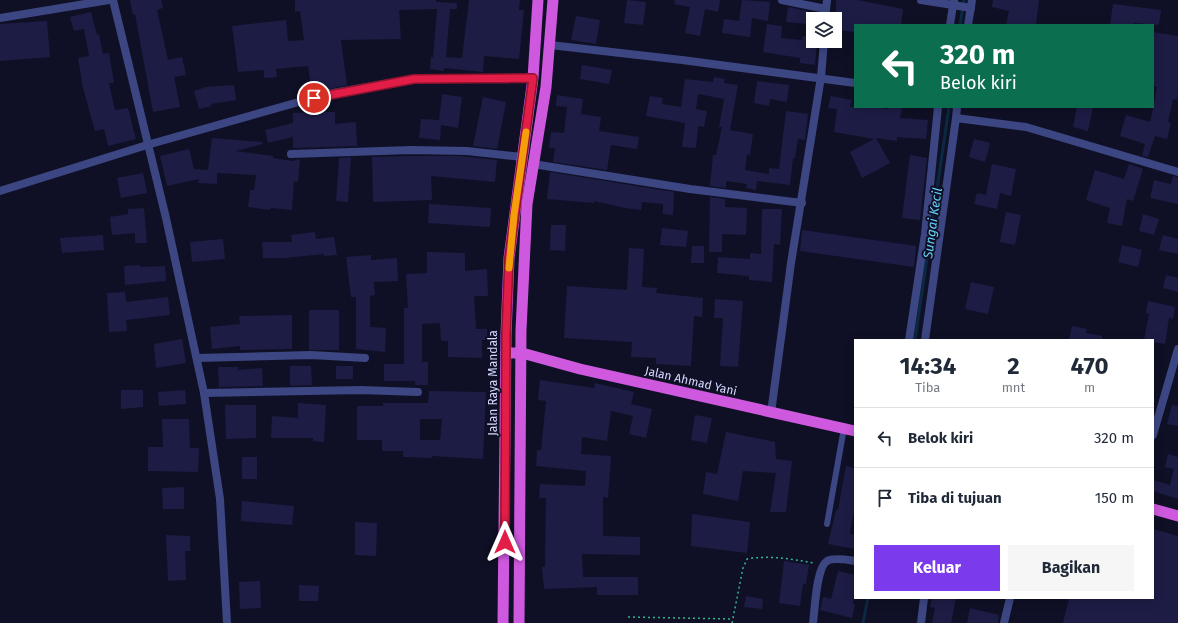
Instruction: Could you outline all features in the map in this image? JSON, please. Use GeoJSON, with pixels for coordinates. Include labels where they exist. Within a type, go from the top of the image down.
{"type":"FeatureCollection","features":[{"type":"Feature","properties":{"kind":"highway","name":"Jalan Raya Mandala"},"geometry":{"type":"LineString","coordinates":[[504,623],[506,353],[509,258],[533,78],[538,0]]}},
{"type":"Feature","properties":{"kind":"highway"},"geometry":{"type":"LineString","coordinates":[[519,623],[520,377],[527,204],[546,87],[553,0]]}},
{"type":"Feature","properties":{"kind":"highway","name":"Jalan Ahmad Yani"},"geometry":{"type":"LineString","coordinates":[[506,353],[522,353],[580,369],[854,431]]}},
{"type":"Feature","properties":{"kind":"highway"},"geometry":{"type":"LineString","coordinates":[[1154,509],[1178,516]]}},
{"type":"Feature","properties":{"kind":"street"},"geometry":{"type":"LineString","coordinates":[[0,18],[109,0]]}},
{"type":"Feature","properties":{"kind":"street"},"geometry":{"type":"LineString","coordinates":[[113,0],[147,145],[166,218],[204,393],[220,506],[227,623]]}},
{"type":"Feature","properties":{"kind":"street"},"geometry":{"type":"LineString","coordinates":[[782,0],[826,9]]}},
{"type":"Feature","properties":{"kind":"street"},"geometry":{"type":"LineString","coordinates":[[826,12],[827,0]]}},
{"type":"Feature","properties":{"kind":"street"},"geometry":{"type":"LineString","coordinates":[[921,0],[970,5],[968,24]]}},
{"type":"Feature","properties":{"kind":"street"},"geometry":{"type":"LineString","coordinates":[[950,24],[955,4]]}},
{"type":"Feature","properties":{"kind":"street"},"geometry":{"type":"LineString","coordinates":[[550,45],[821,77],[854,83]]}},
{"type":"Feature","properties":{"kind":"street"},"geometry":{"type":"LineString","coordinates":[[771,413],[791,263],[802,203],[821,77],[823,48]]}},
{"type":"Feature","properties":{"kind":"street"},"geometry":{"type":"LineString","coordinates":[[0,191],[147,145],[327,94],[414,79],[533,78]]}},
{"type":"Feature","properties":{"kind":"street"},"geometry":{"type":"LineString","coordinates":[[908,339],[924,234],[938,108]]}},
{"type":"Feature","properties":{"kind":"street"},"geometry":{"type":"LineString","coordinates":[[925,339],[957,108]]}},
{"type":"Feature","properties":{"kind":"street"},"geometry":{"type":"LineString","coordinates":[[956,118],[1026,127],[1178,172]]}},
{"type":"Feature","properties":{"kind":"street"},"geometry":{"type":"LineString","coordinates":[[291,154],[411,150],[467,151],[522,157]]}},
{"type":"Feature","properties":{"kind":"street"},"geometry":{"type":"LineString","coordinates":[[533,164],[690,189],[802,203]]}},
{"type":"Feature","properties":{"kind":"street"},"geometry":{"type":"LineString","coordinates":[[1154,432],[1178,349]]}},
{"type":"Feature","properties":{"kind":"street"},"geometry":{"type":"LineString","coordinates":[[197,358],[311,355],[365,358]]}},
{"type":"Feature","properties":{"kind":"street"},"geometry":{"type":"LineString","coordinates":[[204,393],[360,390],[418,392]]}},
{"type":"Feature","properties":{"kind":"street"},"geometry":{"type":"LineString","coordinates":[[813,623],[819,574],[823,564],[832,559],[854,561]]}},
{"type":"Feature","properties":{"kind":"street"},"geometry":{"type":"LineString","coordinates":[[921,623],[924,599]]}},
{"type":"Feature","properties":{"kind":"street"},"geometry":{"type":"LineString","coordinates":[[1004,623],[1010,599]]}},
{"type":"Feature","properties":{"kind":"lane"},"geometry":{"type":"LineString","coordinates":[[827,524],[844,428]]}},
{"type":"Feature","properties":{"kind":"path"},"geometry":{"type":"LineString","coordinates":[[732,623],[743,568],[747,559],[779,557],[823,564]]}},
{"type":"Feature","properties":{"kind":"path"},"geometry":{"type":"LineString","coordinates":[[628,617],[733,619]]}},
{"type":"Feature","properties":{"kind":"building"},"geometry":{"type":"Polygon","coordinates":[[[130,0],[161,0],[163,8],[157,10],[168,60],[182,57],[186,75],[174,77],[180,107],[153,112],[135,14],[133,15],[130,0]]]}},
{"type":"Feature","properties":{"kind":"building"},"geometry":{"type":"Polygon","coordinates":[[[295,0],[436,0],[436,2],[457,3],[457,9],[450,9],[446,57],[462,58],[469,0],[520,0],[519,10],[524,10],[519,59],[484,56],[483,72],[444,68],[444,71],[430,69],[431,57],[433,58],[437,9],[399,10],[401,39],[341,40],[347,85],[312,93],[308,66],[276,69],[277,77],[264,78],[264,70],[238,72],[232,26],[286,20],[288,41],[304,40],[300,11],[295,12],[295,0]]]}},
{"type":"Feature","properties":{"kind":"building"},"geometry":{"type":"Polygon","coordinates":[[[627,0],[646,2],[643,25],[624,23],[627,0]]]}},
{"type":"Feature","properties":{"kind":"building"},"geometry":{"type":"Polygon","coordinates":[[[675,0],[720,0],[718,12],[705,9],[700,36],[685,33],[690,7],[674,4],[675,0]]]}},
{"type":"Feature","properties":{"kind":"building"},"geometry":{"type":"Polygon","coordinates":[[[742,0],[770,2],[768,21],[752,18],[750,37],[722,33],[724,19],[739,21],[742,0]]]}},
{"type":"Feature","properties":{"kind":"building"},"geometry":{"type":"Polygon","coordinates":[[[836,0],[857,0],[903,9],[901,24],[854,24],[854,32],[842,31],[842,12],[836,12],[836,0]]]}},
{"type":"Feature","properties":{"kind":"building"},"geometry":{"type":"Polygon","coordinates":[[[993,0],[1039,0],[1036,24],[1006,24],[1009,11],[992,7],[993,0]]]}},
{"type":"Feature","properties":{"kind":"building"},"geometry":{"type":"Polygon","coordinates":[[[1113,4],[1161,10],[1159,25],[1134,23],[1110,24],[1113,4]]]}},
{"type":"Feature","properties":{"kind":"building"},"geometry":{"type":"Polygon","coordinates":[[[788,7],[808,11],[806,12],[806,24],[786,22],[788,7]]]}},
{"type":"Feature","properties":{"kind":"building"},"geometry":{"type":"Polygon","coordinates":[[[91,12],[97,35],[99,34],[103,54],[109,53],[114,83],[109,83],[115,110],[128,108],[136,139],[108,146],[104,129],[95,131],[83,88],[78,58],[89,56],[84,29],[74,31],[70,17],[91,12]]]}},
{"type":"Feature","properties":{"kind":"building"},"geometry":{"type":"Polygon","coordinates":[[[576,16],[600,20],[596,44],[571,40],[576,16]]]}},
{"type":"Feature","properties":{"kind":"building"},"geometry":{"type":"Polygon","coordinates":[[[47,21],[50,57],[0,61],[0,24],[47,21]]]}},
{"type":"Feature","properties":{"kind":"building"},"geometry":{"type":"Polygon","coordinates":[[[767,24],[782,26],[781,38],[802,40],[803,36],[806,36],[806,48],[816,48],[815,65],[800,63],[800,58],[763,52],[767,24]]]}},
{"type":"Feature","properties":{"kind":"building"},"geometry":{"type":"Polygon","coordinates":[[[1154,32],[1178,36],[1178,93],[1177,100],[1173,99],[1168,122],[1171,123],[1167,139],[1155,136],[1148,157],[1142,156],[1145,144],[1120,136],[1126,115],[1150,122],[1157,87],[1154,86],[1154,32]]]}},
{"type":"Feature","properties":{"kind":"building"},"geometry":{"type":"Polygon","coordinates":[[[582,65],[612,70],[609,84],[580,79],[582,65]]]}},
{"type":"Feature","properties":{"kind":"building"},"geometry":{"type":"Polygon","coordinates":[[[714,77],[725,79],[724,83],[738,85],[730,130],[753,134],[750,155],[747,154],[745,170],[769,174],[769,168],[779,169],[786,111],[808,114],[805,140],[798,139],[795,158],[793,158],[790,185],[757,181],[756,190],[746,188],[747,184],[726,181],[726,188],[710,186],[713,155],[716,155],[722,127],[719,127],[724,99],[698,94],[696,109],[707,111],[704,127],[698,126],[696,148],[682,147],[685,123],[646,116],[650,96],[663,98],[662,104],[681,107],[685,79],[713,82],[714,77]]]}},
{"type":"Feature","properties":{"kind":"building"},"geometry":{"type":"Polygon","coordinates":[[[757,81],[789,85],[787,102],[770,99],[769,106],[754,103],[757,81]]]}},
{"type":"Feature","properties":{"kind":"building"},"geometry":{"type":"Polygon","coordinates":[[[234,85],[236,100],[211,104],[211,106],[199,109],[194,91],[206,87],[234,85]]]}},
{"type":"Feature","properties":{"kind":"building"},"geometry":{"type":"Polygon","coordinates":[[[442,94],[462,97],[458,128],[441,125],[440,140],[419,138],[421,119],[439,120],[442,94]]]}},
{"type":"Feature","properties":{"kind":"building"},"geometry":{"type":"Polygon","coordinates":[[[557,95],[583,99],[581,114],[601,117],[599,131],[639,137],[637,149],[611,145],[607,170],[553,162],[555,148],[549,148],[551,132],[564,133],[567,107],[556,106],[557,95]]]}},
{"type":"Feature","properties":{"kind":"building"},"geometry":{"type":"Polygon","coordinates":[[[831,96],[852,100],[850,107],[854,108],[902,108],[900,118],[928,120],[926,139],[897,137],[897,141],[876,138],[890,163],[862,178],[850,152],[874,139],[834,132],[837,109],[828,108],[831,96]]]}},
{"type":"Feature","properties":{"kind":"building"},"geometry":{"type":"Polygon","coordinates":[[[483,97],[506,102],[497,149],[473,146],[483,97]]]}},
{"type":"Feature","properties":{"kind":"building"},"geometry":{"type":"Polygon","coordinates":[[[1077,108],[1093,108],[1088,131],[1073,127],[1077,108]]]}},
{"type":"Feature","properties":{"kind":"building"},"geometry":{"type":"Polygon","coordinates":[[[335,112],[335,124],[356,122],[357,146],[293,148],[293,137],[268,143],[265,130],[293,123],[293,113],[335,112]]]}},
{"type":"Feature","properties":{"kind":"building"},"geometry":{"type":"Polygon","coordinates":[[[212,138],[262,142],[263,144],[235,151],[273,156],[273,158],[292,161],[300,159],[298,182],[294,181],[292,210],[271,208],[270,210],[248,207],[250,190],[254,190],[256,175],[217,173],[217,184],[198,183],[199,179],[167,186],[160,156],[189,149],[194,169],[208,170],[212,138]]]}},
{"type":"Feature","properties":{"kind":"building"},"geometry":{"type":"Polygon","coordinates":[[[974,139],[990,143],[985,162],[969,157],[974,139]]]}},
{"type":"Feature","properties":{"kind":"building"},"geometry":{"type":"Polygon","coordinates":[[[910,155],[927,158],[920,220],[902,218],[910,155]]]}},
{"type":"Feature","properties":{"kind":"building"},"geometry":{"type":"Polygon","coordinates":[[[460,156],[497,160],[495,182],[431,176],[432,200],[373,202],[372,157],[460,156]]]}},
{"type":"Feature","properties":{"kind":"building"},"geometry":{"type":"Polygon","coordinates":[[[351,157],[348,202],[336,201],[339,158],[351,157]]]}},
{"type":"Feature","properties":{"kind":"building"},"geometry":{"type":"Polygon","coordinates":[[[992,164],[1016,169],[1011,196],[1000,193],[997,209],[974,204],[977,193],[986,195],[992,164]]]}},
{"type":"Feature","properties":{"kind":"building"},"geometry":{"type":"Polygon","coordinates":[[[1129,164],[1143,169],[1133,201],[1127,199],[1122,226],[1107,223],[1110,208],[1086,200],[1095,170],[1124,179],[1129,164]]]}},
{"type":"Feature","properties":{"kind":"building"},"geometry":{"type":"Polygon","coordinates":[[[550,172],[674,192],[673,215],[663,214],[663,204],[642,202],[641,210],[594,201],[594,203],[547,199],[550,172]]]}},
{"type":"Feature","properties":{"kind":"building"},"geometry":{"type":"Polygon","coordinates":[[[143,173],[147,193],[121,198],[117,178],[143,173]]]}},
{"type":"Feature","properties":{"kind":"building"},"geometry":{"type":"Polygon","coordinates":[[[1173,176],[1178,177],[1178,204],[1150,198],[1154,180],[1171,184],[1173,176]]]}},
{"type":"Feature","properties":{"kind":"building"},"geometry":{"type":"Polygon","coordinates":[[[710,197],[725,199],[725,207],[747,208],[746,235],[722,234],[722,252],[709,252],[710,197]]]}},
{"type":"Feature","properties":{"kind":"building"},"geometry":{"type":"Polygon","coordinates":[[[429,204],[491,208],[490,227],[428,223],[429,204]]]}},
{"type":"Feature","properties":{"kind":"building"},"geometry":{"type":"Polygon","coordinates":[[[144,208],[147,243],[135,243],[135,233],[112,235],[110,217],[128,214],[128,209],[144,208]]]}},
{"type":"Feature","properties":{"kind":"building"},"geometry":{"type":"Polygon","coordinates":[[[762,209],[782,209],[780,245],[774,244],[772,282],[749,280],[749,276],[717,273],[718,257],[750,259],[750,253],[761,254],[762,209]]]}},
{"type":"Feature","properties":{"kind":"building"},"geometry":{"type":"Polygon","coordinates":[[[1006,212],[1021,215],[1015,245],[1000,242],[1006,212]]]}},
{"type":"Feature","properties":{"kind":"building"},"geometry":{"type":"Polygon","coordinates":[[[1143,214],[1159,219],[1154,235],[1139,231],[1143,214]]]}},
{"type":"Feature","properties":{"kind":"building"},"geometry":{"type":"Polygon","coordinates":[[[551,225],[566,225],[565,251],[550,250],[551,225]]]}},
{"type":"Feature","properties":{"kind":"building"},"geometry":{"type":"Polygon","coordinates":[[[662,228],[688,231],[686,247],[660,245],[662,228]]]}},
{"type":"Feature","properties":{"kind":"building"},"geometry":{"type":"Polygon","coordinates":[[[802,230],[916,246],[914,267],[800,251],[802,230]]]}},
{"type":"Feature","properties":{"kind":"building"},"geometry":{"type":"Polygon","coordinates":[[[315,232],[316,239],[334,237],[337,255],[324,256],[324,254],[284,258],[263,258],[262,242],[292,242],[291,235],[315,232]]]}},
{"type":"Feature","properties":{"kind":"building"},"geometry":{"type":"Polygon","coordinates":[[[103,235],[104,250],[62,253],[60,238],[103,235]]]}},
{"type":"Feature","properties":{"kind":"building"},"geometry":{"type":"Polygon","coordinates":[[[1163,235],[1178,239],[1178,254],[1159,250],[1163,235]]]}},
{"type":"Feature","properties":{"kind":"building"},"geometry":{"type":"Polygon","coordinates":[[[223,239],[225,259],[192,262],[190,242],[223,239]]]}},
{"type":"Feature","properties":{"kind":"building"},"geometry":{"type":"Polygon","coordinates":[[[1122,245],[1142,250],[1138,267],[1118,262],[1122,245]]]}},
{"type":"Feature","properties":{"kind":"building"},"geometry":{"type":"Polygon","coordinates":[[[692,246],[704,246],[704,263],[691,263],[692,246]]]}},
{"type":"Feature","properties":{"kind":"building"},"geometry":{"type":"Polygon","coordinates":[[[629,248],[644,249],[642,287],[657,288],[656,293],[703,298],[702,317],[694,316],[691,366],[656,364],[656,358],[631,357],[632,342],[564,338],[567,286],[627,290],[629,248]]]}},
{"type":"Feature","properties":{"kind":"building"},"geometry":{"type":"Polygon","coordinates":[[[427,252],[465,253],[465,271],[487,269],[488,296],[474,296],[476,329],[487,329],[487,340],[482,340],[482,358],[448,357],[448,341],[441,341],[440,323],[422,324],[422,362],[428,362],[428,385],[415,385],[415,381],[384,381],[384,364],[404,364],[404,308],[408,308],[406,274],[427,273],[427,252]]]}},
{"type":"Feature","properties":{"kind":"building"},"geometry":{"type":"Polygon","coordinates":[[[371,255],[371,260],[397,258],[398,281],[374,282],[375,295],[370,296],[370,327],[386,328],[385,352],[356,349],[356,297],[351,297],[346,257],[371,255]]]}},
{"type":"Feature","properties":{"kind":"building"},"geometry":{"type":"Polygon","coordinates":[[[140,265],[140,267],[165,266],[166,281],[125,285],[124,266],[140,265]]]}},
{"type":"Feature","properties":{"kind":"building"},"geometry":{"type":"Polygon","coordinates":[[[1166,275],[1178,278],[1178,292],[1163,288],[1166,275]]]}},
{"type":"Feature","properties":{"kind":"building"},"geometry":{"type":"Polygon","coordinates":[[[971,282],[994,287],[988,314],[965,309],[971,282]]]}},
{"type":"Feature","properties":{"kind":"building"},"geometry":{"type":"Polygon","coordinates":[[[125,292],[126,302],[168,297],[170,315],[126,320],[127,331],[109,332],[107,293],[125,292]]]}},
{"type":"Feature","properties":{"kind":"building"},"geometry":{"type":"Polygon","coordinates":[[[715,299],[743,301],[738,367],[720,366],[723,318],[714,318],[715,299]]]}},
{"type":"Feature","properties":{"kind":"building"},"geometry":{"type":"Polygon","coordinates":[[[1148,301],[1175,307],[1173,319],[1169,318],[1165,344],[1154,342],[1154,339],[1144,339],[1149,314],[1146,313],[1148,301]]]}},
{"type":"Feature","properties":{"kind":"building"},"geometry":{"type":"Polygon","coordinates":[[[309,310],[339,310],[339,350],[309,350],[309,310]]]}},
{"type":"Feature","properties":{"kind":"building"},"geometry":{"type":"Polygon","coordinates":[[[292,315],[292,349],[240,350],[240,346],[212,349],[210,327],[240,324],[239,316],[292,315]]]}},
{"type":"Feature","properties":{"kind":"building"},"geometry":{"type":"Polygon","coordinates":[[[1072,326],[1087,329],[1086,333],[1102,336],[1102,339],[1069,339],[1072,326]]]}},
{"type":"Feature","properties":{"kind":"building"},"geometry":{"type":"Polygon","coordinates":[[[182,339],[186,363],[156,368],[154,344],[182,339]]]}},
{"type":"Feature","properties":{"kind":"building"},"geometry":{"type":"Polygon","coordinates":[[[290,366],[311,366],[312,385],[290,386],[290,366]]]}},
{"type":"Feature","properties":{"kind":"building"},"geometry":{"type":"Polygon","coordinates":[[[336,366],[353,366],[353,379],[336,379],[336,366]]]}},
{"type":"Feature","properties":{"kind":"building"},"geometry":{"type":"Polygon","coordinates":[[[218,367],[238,367],[238,370],[262,368],[263,386],[219,387],[218,367]]]}},
{"type":"Feature","properties":{"kind":"building"},"geometry":{"type":"Polygon","coordinates":[[[540,380],[594,388],[595,383],[634,392],[631,404],[652,409],[646,438],[629,434],[633,416],[611,411],[607,441],[582,437],[581,454],[611,456],[608,498],[603,497],[603,536],[640,537],[640,555],[582,554],[583,577],[638,577],[638,595],[597,595],[597,587],[544,589],[542,567],[545,567],[546,498],[539,498],[540,484],[585,486],[586,471],[536,466],[537,450],[541,450],[546,401],[538,400],[540,380]]]}},
{"type":"Feature","properties":{"kind":"building"},"geometry":{"type":"Polygon","coordinates":[[[121,390],[143,390],[143,407],[121,409],[121,390]]]}},
{"type":"Feature","properties":{"kind":"building"},"geometry":{"type":"Polygon","coordinates":[[[185,390],[186,404],[159,406],[158,392],[185,390]]]}},
{"type":"Feature","properties":{"kind":"building"},"geometry":{"type":"Polygon","coordinates":[[[429,391],[486,392],[483,459],[432,456],[432,458],[403,457],[403,451],[382,451],[382,440],[357,440],[357,406],[383,406],[383,403],[428,403],[429,391]],[[420,419],[420,440],[440,440],[442,419],[420,419]]]}},
{"type":"Feature","properties":{"kind":"building"},"geometry":{"type":"Polygon","coordinates":[[[298,403],[326,405],[324,442],[313,441],[313,438],[271,438],[272,416],[298,418],[298,403]]]}},
{"type":"Feature","properties":{"kind":"building"},"geometry":{"type":"Polygon","coordinates":[[[225,405],[256,405],[256,438],[226,439],[225,405]]]}},
{"type":"Feature","properties":{"kind":"building"},"geometry":{"type":"Polygon","coordinates":[[[1172,405],[1178,406],[1178,426],[1167,424],[1172,405]]]}},
{"type":"Feature","properties":{"kind":"building"},"geometry":{"type":"Polygon","coordinates":[[[695,415],[712,418],[707,443],[691,440],[695,415]]]}},
{"type":"Feature","properties":{"kind":"building"},"geometry":{"type":"Polygon","coordinates":[[[162,419],[189,419],[190,448],[199,448],[198,472],[148,471],[148,447],[163,447],[162,419]]]}},
{"type":"Feature","properties":{"kind":"building"},"geometry":{"type":"Polygon","coordinates":[[[726,432],[775,442],[776,459],[792,461],[786,512],[770,512],[776,473],[743,471],[738,501],[703,494],[706,472],[717,474],[726,432]]]}},
{"type":"Feature","properties":{"kind":"building"},"geometry":{"type":"Polygon","coordinates":[[[1168,454],[1178,457],[1178,499],[1154,491],[1154,480],[1170,485],[1174,469],[1165,467],[1168,454]]]}},
{"type":"Feature","properties":{"kind":"building"},"geometry":{"type":"Polygon","coordinates":[[[242,457],[257,457],[257,479],[242,479],[242,457]]]}},
{"type":"Feature","properties":{"kind":"building"},"geometry":{"type":"Polygon","coordinates":[[[846,466],[854,468],[854,510],[850,534],[854,535],[854,549],[828,544],[836,510],[838,510],[846,466]]]}},
{"type":"Feature","properties":{"kind":"building"},"geometry":{"type":"Polygon","coordinates":[[[184,487],[184,509],[163,509],[162,488],[184,487]]]}},
{"type":"Feature","properties":{"kind":"building"},"geometry":{"type":"Polygon","coordinates":[[[242,501],[294,506],[292,525],[241,521],[242,501]]]}},
{"type":"Feature","properties":{"kind":"building"},"geometry":{"type":"Polygon","coordinates":[[[692,514],[750,522],[747,553],[691,546],[692,514]]]}},
{"type":"Feature","properties":{"kind":"building"},"geometry":{"type":"Polygon","coordinates":[[[355,522],[377,523],[376,556],[355,555],[355,522]]]}},
{"type":"Feature","properties":{"kind":"building"},"geometry":{"type":"Polygon","coordinates":[[[1154,529],[1178,536],[1178,623],[1063,623],[1069,599],[1154,599],[1154,529]]]}},
{"type":"Feature","properties":{"kind":"building"},"geometry":{"type":"Polygon","coordinates":[[[166,535],[190,536],[190,551],[185,551],[186,580],[168,581],[166,535]]]}},
{"type":"Feature","properties":{"kind":"building"},"geometry":{"type":"Polygon","coordinates":[[[784,561],[809,565],[806,584],[803,584],[800,606],[779,603],[784,561]]]}},
{"type":"Feature","properties":{"kind":"building"},"geometry":{"type":"Polygon","coordinates":[[[838,571],[854,575],[853,604],[855,604],[852,618],[820,610],[823,597],[831,599],[838,571]]]}},
{"type":"Feature","properties":{"kind":"building"},"geometry":{"type":"Polygon","coordinates":[[[260,581],[261,608],[240,609],[239,582],[260,581]]]}},
{"type":"Feature","properties":{"kind":"building"},"geometry":{"type":"Polygon","coordinates":[[[299,585],[319,586],[318,601],[299,601],[299,585]]]}},
{"type":"Feature","properties":{"kind":"building"},"geometry":{"type":"Polygon","coordinates":[[[746,596],[763,599],[762,609],[744,607],[746,596]]]}},
{"type":"Feature","properties":{"kind":"building"},"geometry":{"type":"Polygon","coordinates":[[[932,599],[956,599],[951,623],[932,623],[935,608],[930,607],[932,599]]]}},
{"type":"Feature","properties":{"kind":"building"},"geometry":{"type":"Polygon","coordinates":[[[970,608],[999,615],[998,623],[967,623],[970,608]]]}},
{"type":"Feature","properties":{"kind":"waterway","name":"Sungai Kecil"},"geometry":{"type":"LineString","coordinates":[[960,24],[964,0]]}},
{"type":"Feature","properties":{"kind":"waterway","name":"Sungai Kecil"},"geometry":{"type":"LineString","coordinates":[[915,339],[949,108]]}},
{"type":"Feature","properties":{"kind":"waterway","name":"Sungai Kecil"},"geometry":{"type":"LineString","coordinates":[[863,623],[868,599]]}},
{"type":"Feature","properties":{"kind":"slow traffic"},"geometry":{"type":"LineString","coordinates":[[509,268],[514,215],[526,132]]}},
{"type":"Feature","properties":{"kind":"route"},"geometry":{"type":"LineString","coordinates":[[314,98],[327,94],[414,79],[533,78],[509,258],[506,335],[505,542]]}}]}
